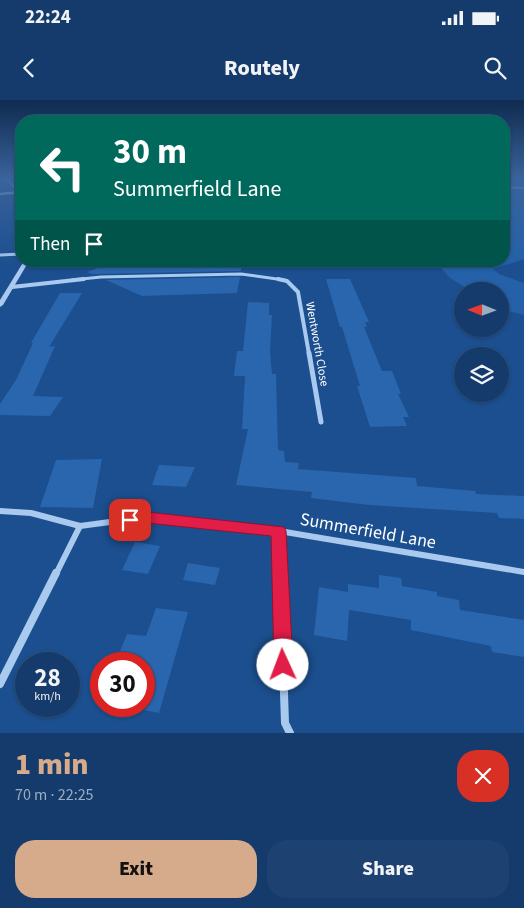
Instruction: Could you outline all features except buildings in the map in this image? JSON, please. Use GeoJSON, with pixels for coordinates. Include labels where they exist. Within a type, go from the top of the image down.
{"type":"FeatureCollection","features":[{"type":"Feature","properties":{"kind":"street"},"geometry":{"type":"LineString","coordinates":[[0,255],[15,254]]}},
{"type":"Feature","properties":{"kind":"street"},"geometry":{"type":"LineString","coordinates":[[0,305],[24,267]]}},
{"type":"Feature","properties":{"kind":"street","name":"Wentworth Close"},"geometry":{"type":"LineString","coordinates":[[12,287],[101,277],[232,274],[265,276],[287,281],[298,292],[321,422]]}},
{"type":"Feature","properties":{"kind":"street","name":"Summerfield Lane"},"geometry":{"type":"LineString","coordinates":[[0,511],[31,512],[80,526],[147,517],[279,531],[524,572]]}},
{"type":"Feature","properties":{"kind":"street"},"geometry":{"type":"LineString","coordinates":[[0,684],[80,526]]}},
{"type":"Feature","properties":{"kind":"street"},"geometry":{"type":"LineString","coordinates":[[279,531],[285,723],[290,733]]}},
{"type":"Feature","properties":{"kind":"shaded area"},"geometry":{"type":"Polygon","coordinates":[[[510,208],[524,208],[524,259],[510,264],[510,208]]]}},
{"type":"Feature","properties":{"kind":"shaded area"},"geometry":{"type":"Polygon","coordinates":[[[440,267],[499,267],[493,269],[499,274],[524,283],[524,315],[509,311],[509,282],[456,282],[440,267]]]}},
{"type":"Feature","properties":{"kind":"route"},"geometry":{"type":"LineString","coordinates":[[130,520],[147,517],[279,531],[283,665]]}}]}
